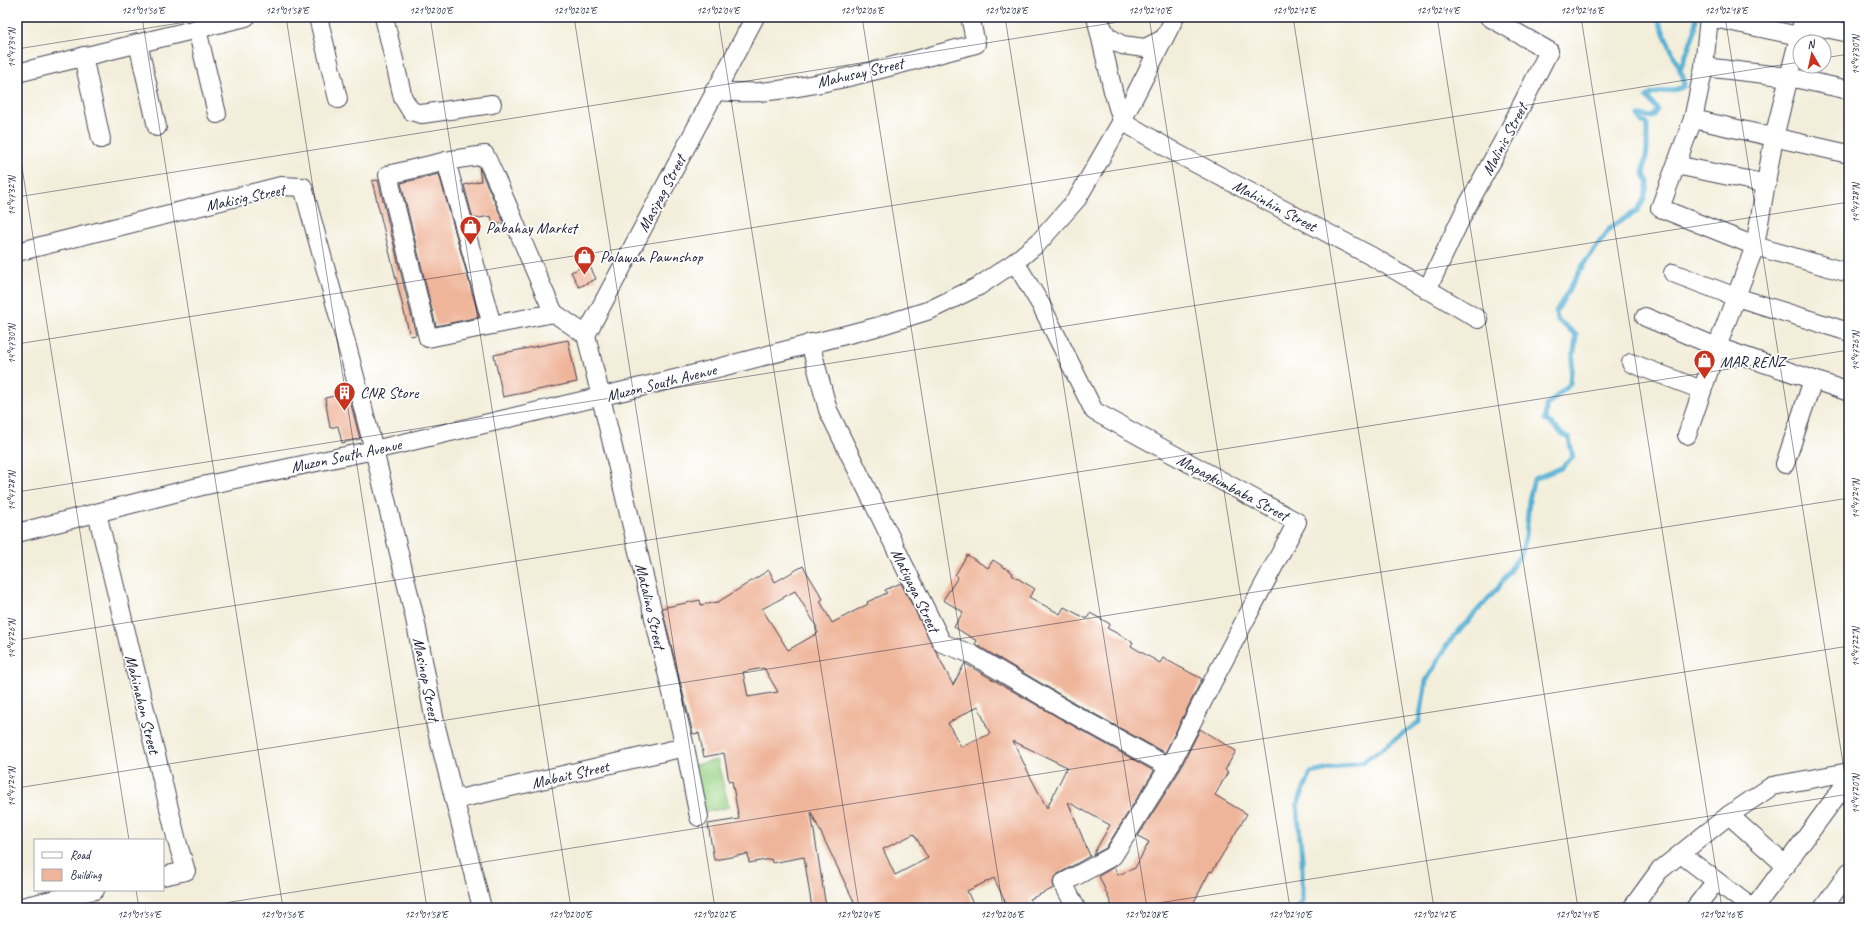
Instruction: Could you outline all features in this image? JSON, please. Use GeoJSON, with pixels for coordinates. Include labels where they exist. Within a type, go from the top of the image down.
{"type":"FeatureCollection","features":[{"type":"Feature","properties":{"kind":"street"},"geometry":{"type":"LineString","coordinates":[[17,73],[246,17]]}},
{"type":"Feature","properties":{"kind":"street"},"geometry":{"type":"LineString","coordinates":[[318,17],[338,99]]}},
{"type":"Feature","properties":{"kind":"street"},"geometry":{"type":"LineString","coordinates":[[384,17],[403,98],[410,111],[422,114],[492,104]]}},
{"type":"Feature","properties":{"kind":"street","name":"Masipag Street"},"geometry":{"type":"LineString","coordinates":[[586,335],[755,17]]}},
{"type":"Feature","properties":{"kind":"street","name":"Mahusay Street"},"geometry":{"type":"LineString","coordinates":[[714,92],[759,92],[816,83],[871,72],[976,44],[970,17]]}},
{"type":"Feature","properties":{"kind":"street"},"geometry":{"type":"LineString","coordinates":[[1097,17],[1107,36],[1122,45],[1145,48],[1163,39]]}},
{"type":"Feature","properties":{"kind":"street"},"geometry":{"type":"LineString","coordinates":[[1097,17],[1113,91],[1122,121]]}},
{"type":"Feature","properties":{"kind":"street","name":"Muzon South Avenue"},"geometry":{"type":"LineString","coordinates":[[17,533],[202,486],[374,450],[600,397],[876,327],[930,310],[979,286],[1015,262],[1048,232],[1077,199],[1122,121],[1175,17]]}},
{"type":"Feature","properties":{"kind":"street","name":"Malinis Street"},"geometry":{"type":"LineString","coordinates":[[1427,290],[1465,210],[1507,134],[1549,51],[1489,17]]}},
{"type":"Feature","properties":{"kind":"street"},"geometry":{"type":"LineString","coordinates":[[1849,33],[1802,25],[1709,17],[1704,67],[1693,119],[1660,208],[1755,246],[1849,273]]}},
{"type":"Feature","properties":{"kind":"street"},"geometry":{"type":"LineString","coordinates":[[1687,435],[1717,347],[1755,246],[1774,137],[1802,25]]}},
{"type":"Feature","properties":{"kind":"street"},"geometry":{"type":"LineString","coordinates":[[197,29],[216,114]]}},
{"type":"Feature","properties":{"kind":"street"},"geometry":{"type":"LineString","coordinates":[[138,43],[157,127]]}},
{"type":"Feature","properties":{"kind":"street"},"geometry":{"type":"LineString","coordinates":[[83,56],[101,139]]}},
{"type":"Feature","properties":{"kind":"street"},"geometry":{"type":"LineString","coordinates":[[1704,67],[1789,77],[1849,90]]}},
{"type":"Feature","properties":{"kind":"street"},"geometry":{"type":"LineString","coordinates":[[1693,119],[1849,154]]}},
{"type":"Feature","properties":{"kind":"street","name":"Mahinhin Street"},"geometry":{"type":"LineString","coordinates":[[1122,121],[1178,154],[1373,257],[1478,319]]}},
{"type":"Feature","properties":{"kind":"street"},"geometry":{"type":"LineString","coordinates":[[554,313],[492,324],[428,338],[388,175],[446,161],[485,155],[504,194],[533,270],[554,313],[586,335],[600,397]]}},
{"type":"Feature","properties":{"kind":"street"},"geometry":{"type":"LineString","coordinates":[[446,161],[492,324]]}},
{"type":"Feature","properties":{"kind":"street"},"geometry":{"type":"LineString","coordinates":[[1676,165],[1767,184]]}},
{"type":"Feature","properties":{"kind":"street","name":"Makisig Street"},"geometry":{"type":"LineString","coordinates":[[17,252],[281,186],[303,187],[374,450]]}},
{"type":"Feature","properties":{"kind":"street","name":"Mapagkumbaba Street"},"geometry":{"type":"LineString","coordinates":[[1015,262],[1044,312],[1094,411],[1297,522],[1217,672],[1169,767]]}},
{"type":"Feature","properties":{"kind":"street"},"geometry":{"type":"LineString","coordinates":[[1673,273],[1736,297],[1849,332]]}},
{"type":"Feature","properties":{"kind":"street"},"geometry":{"type":"LineString","coordinates":[[1645,317],[1717,347],[1849,392]]}},
{"type":"Feature","properties":{"kind":"street","name":"Matiyaga Street"},"geometry":{"type":"LineString","coordinates":[[810,344],[828,410],[942,643],[971,654],[1066,710],[1169,767]]}},
{"type":"Feature","properties":{"kind":"street"},"geometry":{"type":"LineString","coordinates":[[1631,363],[1702,390]]}},
{"type":"Feature","properties":{"kind":"street"},"geometry":{"type":"LineString","coordinates":[[1785,464],[1813,380]]}},
{"type":"Feature","properties":{"kind":"street","name":"Matalino Street"},"geometry":{"type":"LineString","coordinates":[[600,397],[628,506],[685,747],[699,817]]}},
{"type":"Feature","properties":{"kind":"street","name":"Masinop Street"},"geometry":{"type":"LineString","coordinates":[[374,450],[415,619],[436,727],[482,908]]}},
{"type":"Feature","properties":{"kind":"street","name":"Mahinahon Street"},"geometry":{"type":"LineString","coordinates":[[96,513],[186,871],[164,876]]}},
{"type":"Feature","properties":{"kind":"street","name":"Mabait Street"},"geometry":{"type":"LineString","coordinates":[[454,800],[685,747]]}},
{"type":"Feature","properties":{"kind":"street"},"geometry":{"type":"LineString","coordinates":[[1076,908],[1064,883],[1113,856],[1169,767]]}},
{"type":"Feature","properties":{"kind":"street"},"geometry":{"type":"LineString","coordinates":[[1632,908],[1659,871],[1729,815],[1772,786],[1849,772]]}},
{"type":"Feature","properties":{"kind":"street"},"geometry":{"type":"LineString","coordinates":[[1681,854],[1753,908],[1786,866],[1849,779]]}},
{"type":"Feature","properties":{"kind":"street"},"geometry":{"type":"LineString","coordinates":[[1729,815],[1786,866]]}},
{"type":"Feature","properties":{"kind":"street"},"geometry":{"type":"LineString","coordinates":[[1823,908],[1849,872]]}},
{"type":"Feature","properties":{"kind":"street"},"geometry":{"type":"LineString","coordinates":[[1696,908],[1716,881]]}},
{"type":"Feature","properties":{"kind":"street"},"geometry":{"type":"LineString","coordinates":[[17,908],[92,891]]}},
{"type":"Feature","properties":{"kind":"green space"},"geometry":{"type":"Polygon","coordinates":[[[717,760],[729,807],[694,815],[685,767],[717,760]]]}},
{"type":"Feature","properties":{"kind":"building"},"geometry":{"type":"Polygon","coordinates":[[[479,167],[504,223],[493,225],[491,216],[473,219],[464,185],[481,181],[479,167]]]}},
{"type":"Feature","properties":{"kind":"building"},"geometry":{"type":"Polygon","coordinates":[[[439,174],[479,317],[436,326],[401,183],[439,174]]]}},
{"type":"Feature","properties":{"kind":"building"},"geometry":{"type":"Polygon","coordinates":[[[378,180],[416,335],[410,336],[372,181],[378,180]]]}},
{"type":"Feature","properties":{"kind":"building","name":"Palawan Pawnshop"},"geometry":{"type":"Polygon","coordinates":[[[589,264],[596,279],[579,287],[571,272],[589,264]]]}},
{"type":"Feature","properties":{"kind":"building"},"geometry":{"type":"Polygon","coordinates":[[[568,340],[577,382],[503,397],[494,355],[568,340]]]}},
{"type":"Feature","properties":{"kind":"building","name":"CNR Store"},"geometry":{"type":"Polygon","coordinates":[[[348,393],[360,439],[342,443],[338,426],[330,428],[325,398],[348,393]]]}},
{"type":"Feature","properties":{"kind":"building"},"geometry":{"type":"Polygon","coordinates":[[[967,555],[988,568],[993,560],[1013,573],[1012,575],[1035,589],[1029,597],[1060,614],[1064,607],[1087,619],[1090,613],[1110,624],[1107,628],[1133,642],[1131,646],[1160,663],[1163,658],[1202,679],[1165,753],[1071,701],[975,644],[977,641],[954,627],[963,612],[943,600],[958,577],[955,575],[967,555]]]}},
{"type":"Feature","properties":{"kind":"building"},"geometry":{"type":"Polygon","coordinates":[[[803,566],[823,599],[820,601],[832,623],[868,604],[867,602],[887,593],[885,590],[901,583],[953,685],[965,663],[1154,771],[1106,848],[1093,855],[1110,825],[1068,802],[1090,856],[1058,874],[1053,882],[1054,888],[1030,899],[1035,908],[1008,908],[994,878],[967,891],[975,908],[857,908],[811,812],[826,907],[812,908],[804,857],[772,863],[771,859],[749,863],[748,854],[714,860],[708,824],[739,819],[732,781],[729,782],[724,753],[704,757],[699,733],[693,734],[662,608],[700,600],[701,605],[718,602],[769,570],[775,582],[803,566]],[[795,591],[762,609],[788,650],[818,633],[817,627],[795,591]],[[764,668],[743,672],[748,697],[778,692],[764,668]],[[978,706],[948,723],[961,747],[990,734],[978,706]],[[1013,741],[1031,778],[1047,808],[1067,767],[1013,741]],[[914,834],[883,849],[895,875],[928,858],[914,834]]]}},
{"type":"Feature","properties":{"kind":"building"},"geometry":{"type":"Polygon","coordinates":[[[1200,729],[1236,751],[1225,770],[1228,772],[1215,795],[1247,814],[1212,872],[1210,871],[1191,908],[1113,908],[1099,876],[1114,867],[1118,875],[1135,868],[1149,842],[1138,836],[1178,773],[1200,729]]]}},
{"type":"Feature","properties":{"kind":"waterway"},"geometry":{"type":"LineString","coordinates":[[1296,908],[1302,902],[1302,859],[1297,805],[1311,773],[1363,762],[1419,722],[1426,681],[1449,642],[1498,588],[1522,552],[1526,536],[1529,500],[1534,479],[1561,468],[1573,457],[1569,439],[1545,419],[1546,406],[1570,384],[1576,335],[1557,319],[1556,312],[1583,265],[1611,227],[1637,211],[1644,199],[1648,182],[1644,174],[1647,149],[1647,123],[1642,122],[1639,116],[1653,117],[1657,109],[1647,97],[1652,94],[1674,90],[1684,86],[1683,77],[1657,17]]}},
{"type":"Feature","properties":{"kind":"waterway"},"geometry":{"type":"LineString","coordinates":[[1680,70],[1695,31],[1696,17]]}},
{"type":"Feature","properties":{"kind":"place","name":"Pabahay Market"},"geometry":{"type":"Point","coordinates":[471,246]}},
{"type":"Feature","properties":{"kind":"place","name":"Palawan Pawnshop"},"geometry":{"type":"Point","coordinates":[584,276]}},
{"type":"Feature","properties":{"kind":"place","name":"MAR RENZ"},"geometry":{"type":"Point","coordinates":[1704,380]}},
{"type":"Feature","properties":{"kind":"place","name":"CNR Store"},"geometry":{"type":"Point","coordinates":[344,412]}}]}
